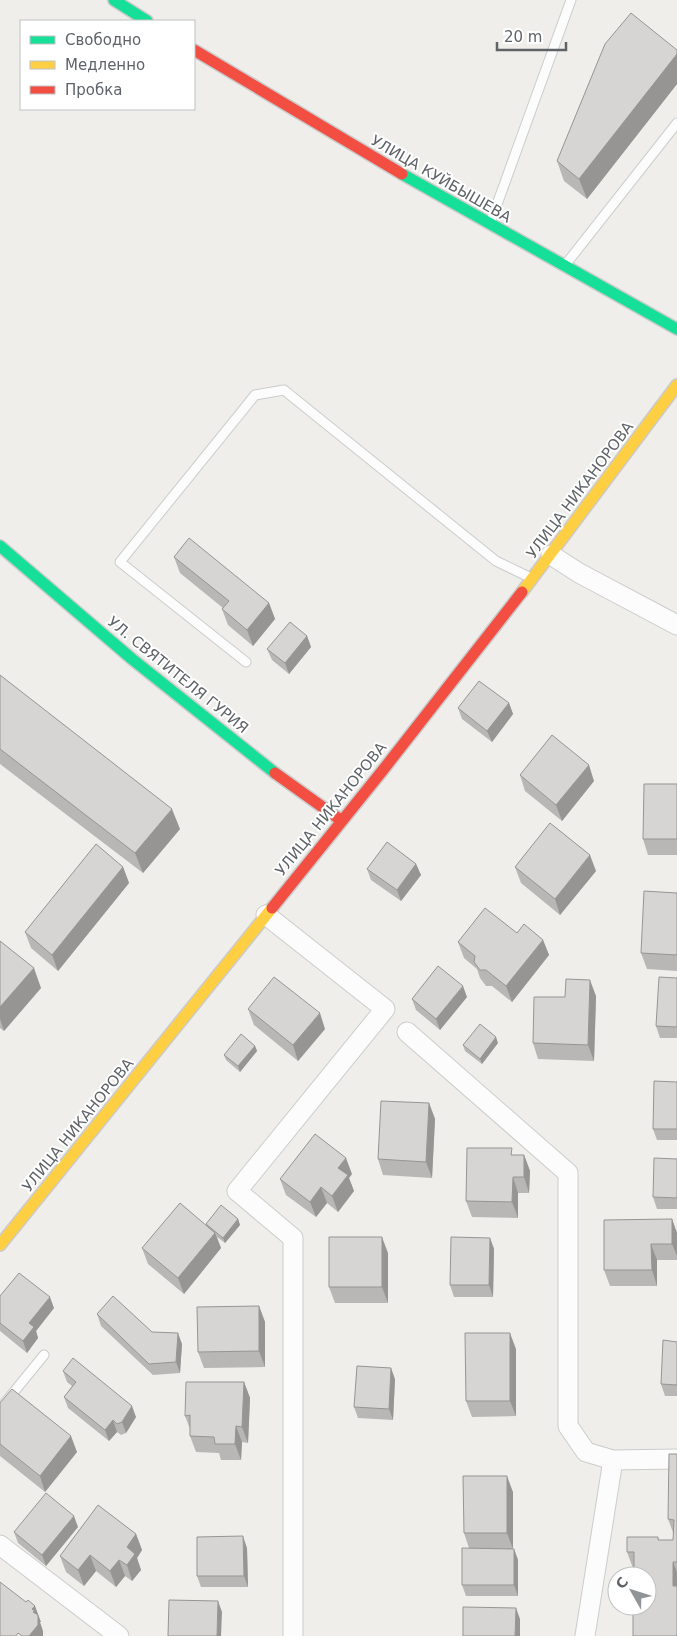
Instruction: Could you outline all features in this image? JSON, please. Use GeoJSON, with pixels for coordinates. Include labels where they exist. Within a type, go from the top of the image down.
{"type":"FeatureCollection","features":[{"type":"Feature","properties":{"kind":"street"},"geometry":{"type":"LineString","coordinates":[[114,0],[145,20]]}},
{"type":"Feature","properties":{"kind":"street","name":"УЛИЦА КУЙБЫШЕВА"},"geometry":{"type":"LineString","coordinates":[[195,51],[289,109],[677,329]]}},
{"type":"Feature","properties":{"kind":"street","name":"УЛИЦА НИКАНОРОВА"},"geometry":{"type":"LineString","coordinates":[[0,1246],[342,821],[551,555],[677,385]]}},
{"type":"Feature","properties":{"kind":"street","name":"УЛ. СВЯТИТЕЛЯ ГУРИЯ"},"geometry":{"type":"LineString","coordinates":[[0,546],[132,660],[269,768],[342,821]]}},
{"type":"Feature","properties":{"kind":"street"},"geometry":{"type":"LineString","coordinates":[[551,555],[579,573],[677,625]]}},
{"type":"Feature","properties":{"kind":"street"},"geometry":{"type":"LineString","coordinates":[[266,915],[385,1009],[237,1191],[293,1238],[293,1636]]}},
{"type":"Feature","properties":{"kind":"street"},"geometry":{"type":"LineString","coordinates":[[406,1032],[568,1173],[568,1426],[586,1452],[613,1460],[677,1459]]}},
{"type":"Feature","properties":{"kind":"street"},"geometry":{"type":"LineString","coordinates":[[585,1636],[613,1460]]}},
{"type":"Feature","properties":{"kind":"street"},"geometry":{"type":"LineString","coordinates":[[0,1546],[119,1636]]}},
{"type":"Feature","properties":{"kind":"lane"},"geometry":{"type":"LineString","coordinates":[[490,224],[571,0]]}},
{"type":"Feature","properties":{"kind":"lane"},"geometry":{"type":"LineString","coordinates":[[565,266],[677,123]]}},
{"type":"Feature","properties":{"kind":"lane"},"geometry":{"type":"LineString","coordinates":[[246,662],[120,562],[255,395],[284,390],[496,561],[533,578]]}},
{"type":"Feature","properties":{"kind":"lane"},"geometry":{"type":"LineString","coordinates":[[0,1409],[44,1355]]}},
{"type":"Feature","properties":{"kind":"building"},"geometry":{"type":"Polygon","coordinates":[[[631,13],[677,50],[677,54],[579,179],[557,161],[605,44],[631,13]]]}},
{"type":"Feature","properties":{"kind":"building"},"geometry":{"type":"Polygon","coordinates":[[[189,538],[269,603],[247,630],[222,609],[229,601],[174,557],[189,538]]]}},
{"type":"Feature","properties":{"kind":"building"},"geometry":{"type":"Polygon","coordinates":[[[290,622],[307,636],[285,663],[267,649],[290,622]]]}},
{"type":"Feature","properties":{"kind":"building"},"geometry":{"type":"Polygon","coordinates":[[[0,675],[172,809],[135,853],[0,749],[0,675]]]}},
{"type":"Feature","properties":{"kind":"building"},"geometry":{"type":"Polygon","coordinates":[[[479,681],[509,703],[487,731],[458,708],[479,681]]]}},
{"type":"Feature","properties":{"kind":"building"},"geometry":{"type":"Polygon","coordinates":[[[552,735],[589,765],[556,805],[520,775],[552,735]]]}},
{"type":"Feature","properties":{"kind":"building"},"geometry":{"type":"Polygon","coordinates":[[[644,784],[677,784],[677,839],[643,839],[644,784]]]}},
{"type":"Feature","properties":{"kind":"building"},"geometry":{"type":"Polygon","coordinates":[[[550,823],[590,855],[555,899],[515,867],[550,823]]]}},
{"type":"Feature","properties":{"kind":"building"},"geometry":{"type":"Polygon","coordinates":[[[387,842],[416,864],[397,890],[367,869],[387,842]]]}},
{"type":"Feature","properties":{"kind":"building"},"geometry":{"type":"Polygon","coordinates":[[[96,844],[123,867],[52,955],[25,932],[96,844]]]}},
{"type":"Feature","properties":{"kind":"building"},"geometry":{"type":"Polygon","coordinates":[[[644,891],[677,893],[677,955],[641,953],[644,891]]]}},
{"type":"Feature","properties":{"kind":"building"},"geometry":{"type":"Polygon","coordinates":[[[485,908],[517,933],[524,924],[543,940],[506,986],[486,970],[480,970],[474,962],[475,956],[458,942],[485,908]]]}},
{"type":"Feature","properties":{"kind":"building"},"geometry":{"type":"Polygon","coordinates":[[[0,941],[34,968],[0,1007],[0,941]]]}},
{"type":"Feature","properties":{"kind":"building"},"geometry":{"type":"Polygon","coordinates":[[[438,966],[463,986],[436,1019],[412,999],[438,966]]]}},
{"type":"Feature","properties":{"kind":"building"},"geometry":{"type":"Polygon","coordinates":[[[274,977],[320,1013],[293,1045],[248,1009],[274,977]]]}},
{"type":"Feature","properties":{"kind":"building"},"geometry":{"type":"Polygon","coordinates":[[[659,977],[677,978],[677,1027],[656,1026],[659,977]]]}},
{"type":"Feature","properties":{"kind":"building"},"geometry":{"type":"Polygon","coordinates":[[[566,979],[590,980],[588,1045],[533,1043],[534,997],[565,997],[566,979]]]}},
{"type":"Feature","properties":{"kind":"building"},"geometry":{"type":"Polygon","coordinates":[[[480,1024],[496,1037],[480,1059],[463,1045],[480,1024]]]}},
{"type":"Feature","properties":{"kind":"building"},"geometry":{"type":"Polygon","coordinates":[[[241,1034],[255,1046],[238,1066],[224,1055],[241,1034]]]}},
{"type":"Feature","properties":{"kind":"building"},"geometry":{"type":"Polygon","coordinates":[[[654,1081],[677,1082],[677,1129],[653,1129],[654,1081]]]}},
{"type":"Feature","properties":{"kind":"building"},"geometry":{"type":"Polygon","coordinates":[[[381,1101],[429,1103],[426,1162],[378,1159],[381,1101]]]}},
{"type":"Feature","properties":{"kind":"building"},"geometry":{"type":"Polygon","coordinates":[[[315,1134],[346,1158],[338,1168],[348,1175],[332,1196],[321,1187],[310,1202],[280,1179],[315,1134]]]}},
{"type":"Feature","properties":{"kind":"building"},"geometry":{"type":"Polygon","coordinates":[[[467,1148],[512,1148],[511,1155],[524,1155],[524,1177],[513,1177],[512,1202],[466,1201],[467,1148]]]}},
{"type":"Feature","properties":{"kind":"building"},"geometry":{"type":"Polygon","coordinates":[[[654,1158],[677,1159],[677,1198],[653,1197],[654,1158]]]}},
{"type":"Feature","properties":{"kind":"building"},"geometry":{"type":"Polygon","coordinates":[[[180,1203],[215,1233],[178,1278],[142,1248],[180,1203]]]}},
{"type":"Feature","properties":{"kind":"building"},"geometry":{"type":"Polygon","coordinates":[[[221,1205],[238,1219],[223,1238],[206,1224],[221,1205]]]}},
{"type":"Feature","properties":{"kind":"building"},"geometry":{"type":"Polygon","coordinates":[[[672,1219],[672,1244],[651,1244],[652,1270],[604,1270],[604,1220],[672,1219]]]}},
{"type":"Feature","properties":{"kind":"building"},"geometry":{"type":"Polygon","coordinates":[[[329,1237],[382,1237],[382,1287],[329,1287],[329,1237]]]}},
{"type":"Feature","properties":{"kind":"building"},"geometry":{"type":"Polygon","coordinates":[[[451,1237],[490,1238],[489,1285],[450,1285],[451,1237]]]}},
{"type":"Feature","properties":{"kind":"building"},"geometry":{"type":"Polygon","coordinates":[[[19,1273],[50,1297],[29,1323],[34,1327],[23,1341],[0,1323],[0,1296],[19,1273]]]}},
{"type":"Feature","properties":{"kind":"building"},"geometry":{"type":"Polygon","coordinates":[[[113,1296],[152,1332],[178,1333],[176,1362],[149,1364],[97,1314],[113,1296]]]}},
{"type":"Feature","properties":{"kind":"building"},"geometry":{"type":"Polygon","coordinates":[[[259,1306],[259,1351],[198,1352],[197,1307],[259,1306]]]}},
{"type":"Feature","properties":{"kind":"building"},"geometry":{"type":"Polygon","coordinates":[[[465,1333],[510,1333],[510,1401],[466,1401],[465,1333]]]}},
{"type":"Feature","properties":{"kind":"building"},"geometry":{"type":"Polygon","coordinates":[[[663,1340],[677,1342],[677,1385],[661,1384],[663,1340]]]}},
{"type":"Feature","properties":{"kind":"building"},"geometry":{"type":"Polygon","coordinates":[[[73,1358],[132,1406],[122,1422],[117,1424],[113,1420],[105,1430],[64,1397],[76,1382],[63,1371],[73,1358]]]}},
{"type":"Feature","properties":{"kind":"building"},"geometry":{"type":"Polygon","coordinates":[[[357,1366],[391,1368],[389,1409],[354,1407],[357,1366]]]}},
{"type":"Feature","properties":{"kind":"building"},"geometry":{"type":"Polygon","coordinates":[[[186,1382],[244,1382],[242,1427],[236,1426],[235,1444],[215,1444],[214,1437],[190,1436],[190,1415],[185,1416],[186,1382]]]}},
{"type":"Feature","properties":{"kind":"building"},"geometry":{"type":"Polygon","coordinates":[[[12,1389],[71,1436],[40,1476],[0,1444],[0,1403],[12,1389]]]}},
{"type":"Feature","properties":{"kind":"building"},"geometry":{"type":"Polygon","coordinates":[[[669,1454],[677,1454],[677,1562],[673,1562],[673,1586],[677,1586],[677,1636],[633,1636],[633,1616],[657,1616],[657,1566],[634,1566],[634,1552],[627,1552],[627,1537],[658,1537],[658,1540],[673,1540],[674,1520],[668,1519],[669,1454]]]}},
{"type":"Feature","properties":{"kind":"building"},"geometry":{"type":"Polygon","coordinates":[[[463,1476],[507,1476],[507,1533],[464,1533],[463,1476]]]}},
{"type":"Feature","properties":{"kind":"building"},"geometry":{"type":"Polygon","coordinates":[[[46,1493],[74,1516],[42,1555],[14,1532],[46,1493]]]}},
{"type":"Feature","properties":{"kind":"building"},"geometry":{"type":"Polygon","coordinates":[[[98,1505],[136,1534],[127,1547],[135,1554],[127,1565],[119,1560],[110,1571],[90,1555],[78,1570],[60,1556],[98,1505]]]}},
{"type":"Feature","properties":{"kind":"building"},"geometry":{"type":"Polygon","coordinates":[[[243,1536],[244,1576],[197,1576],[197,1537],[243,1536]]]}},
{"type":"Feature","properties":{"kind":"building"},"geometry":{"type":"Polygon","coordinates":[[[462,1548],[514,1549],[514,1585],[462,1585],[462,1548]]]}},
{"type":"Feature","properties":{"kind":"building"},"geometry":{"type":"Polygon","coordinates":[[[0,1582],[26,1602],[28,1600],[35,1606],[32,1609],[38,1615],[38,1625],[29,1636],[22,1636],[18,1633],[16,1636],[0,1636],[0,1582]]]}},
{"type":"Feature","properties":{"kind":"building"},"geometry":{"type":"Polygon","coordinates":[[[169,1600],[218,1601],[217,1636],[168,1636],[169,1600]]]}},
{"type":"Feature","properties":{"kind":"building"},"geometry":{"type":"Polygon","coordinates":[[[463,1607],[516,1608],[515,1636],[463,1636],[463,1607]]]}},
{"type":"Feature","properties":{"kind":"traffic: fast"},"geometry":{"type":"LineString","coordinates":[[114,0],[145,20]]}},
{"type":"Feature","properties":{"kind":"traffic: fast"},"geometry":{"type":"LineString","coordinates":[[402,174],[677,329]]}},
{"type":"Feature","properties":{"kind":"traffic: fast"},"geometry":{"type":"LineString","coordinates":[[0,546],[132,659],[275,773]]}},
{"type":"Feature","properties":{"kind":"traffic: slow"},"geometry":{"type":"LineString","coordinates":[[522,592],[677,385]]}},
{"type":"Feature","properties":{"kind":"traffic: slow"},"geometry":{"type":"LineString","coordinates":[[0,1245],[272,908]]}},
{"type":"Feature","properties":{"kind":"traffic: jam"},"geometry":{"type":"LineString","coordinates":[[195,51],[402,174]]}},
{"type":"Feature","properties":{"kind":"traffic: jam"},"geometry":{"type":"LineString","coordinates":[[272,908],[522,592]]}},
{"type":"Feature","properties":{"kind":"traffic: jam"},"geometry":{"type":"LineString","coordinates":[[275,773],[342,821]]}}]}
